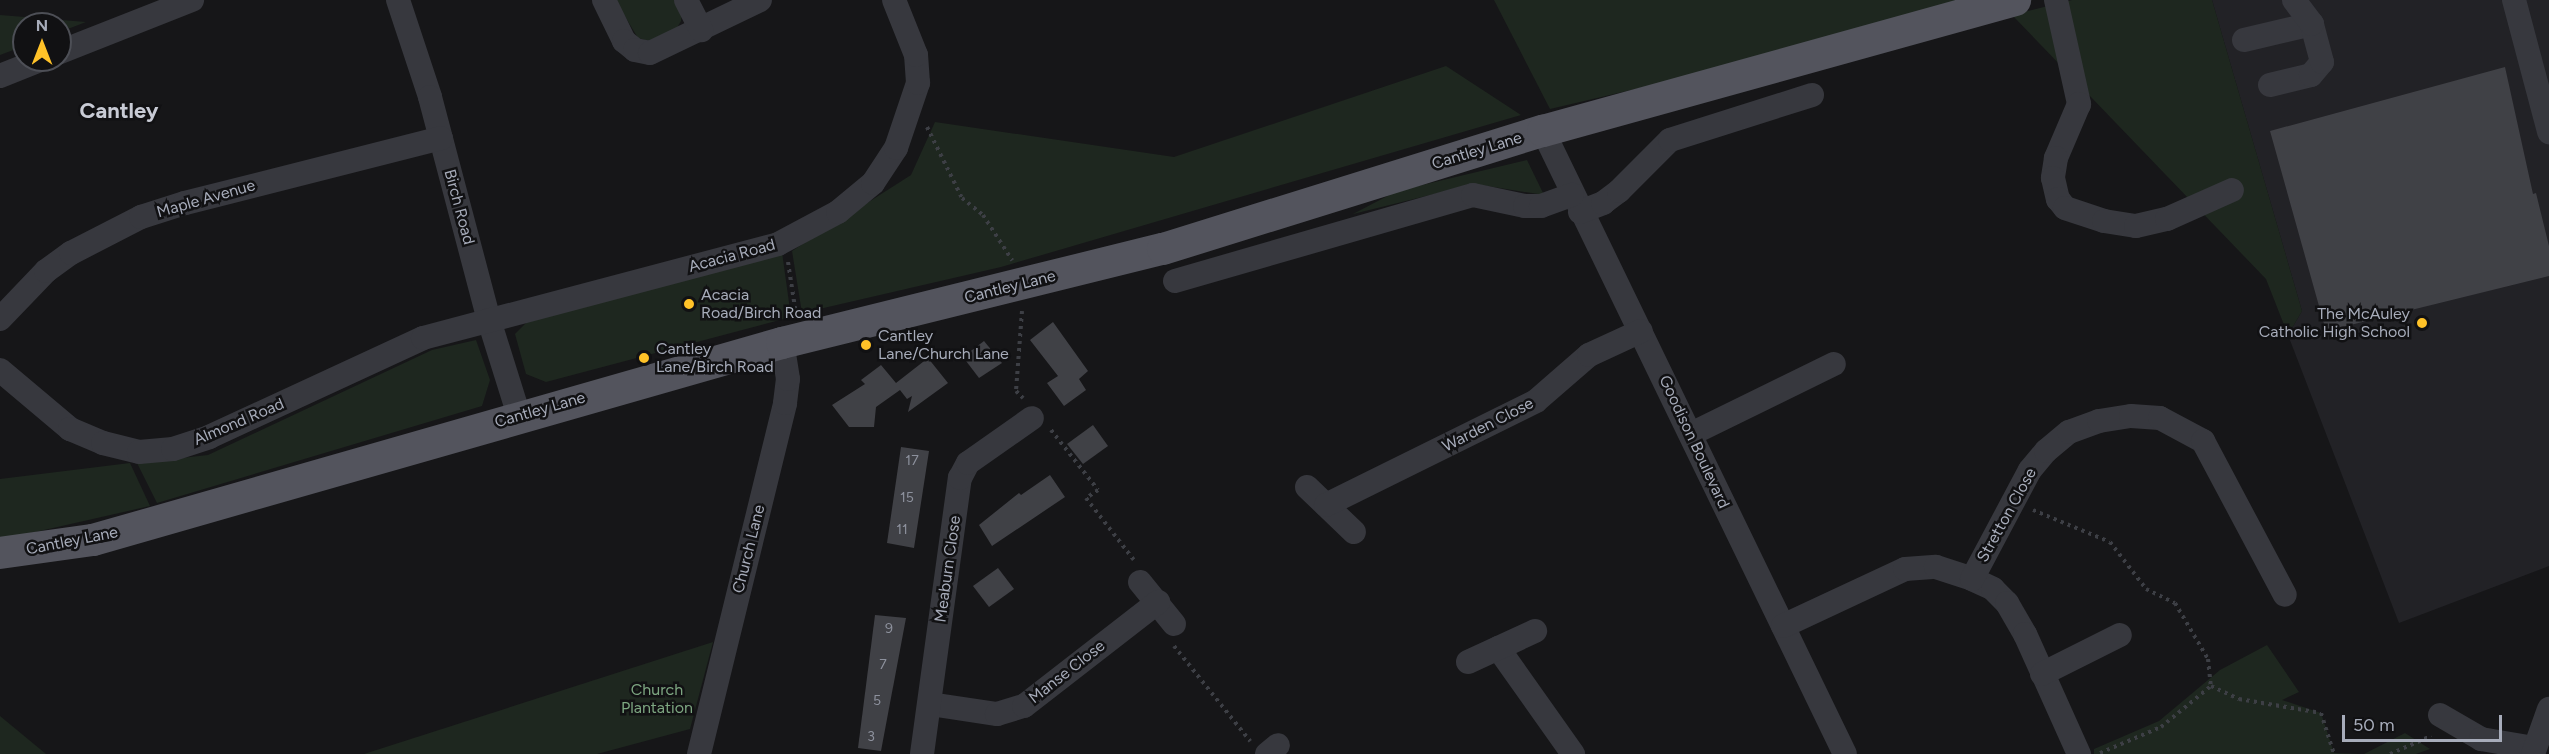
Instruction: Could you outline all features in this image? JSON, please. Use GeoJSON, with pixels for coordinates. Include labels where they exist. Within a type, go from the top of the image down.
{"type":"FeatureCollection","features":[{"type":"Feature","properties":{"kind":"main road","name":"Cantley Lane"},"geometry":{"type":"LineString","coordinates":[[0,554],[93,540],[519,416],[791,341],[1163,249],[1543,131],[2015,0]]}},
{"type":"Feature","properties":{"kind":"street"},"geometry":{"type":"LineString","coordinates":[[72,47],[192,0]]}},
{"type":"Feature","properties":{"kind":"street","name":"Birch Road"},"geometry":{"type":"LineString","coordinates":[[398,0],[441,138],[489,321],[519,416]]}},
{"type":"Feature","properties":{"kind":"street"},"geometry":{"type":"LineString","coordinates":[[604,0],[624,41],[635,50],[650,53],[760,0]]}},
{"type":"Feature","properties":{"kind":"street"},"geometry":{"type":"LineString","coordinates":[[686,0],[701,30]]}},
{"type":"Feature","properties":{"kind":"street","name":"Acacia Road"},"geometry":{"type":"LineString","coordinates":[[489,321],[783,241],[838,212],[873,183],[896,148],[912,106],[918,83],[916,55],[894,0]]}},
{"type":"Feature","properties":{"kind":"street"},"geometry":{"type":"LineString","coordinates":[[2056,0],[2079,104],[2056,158],[2053,178],[2058,199],[2065,208],[2104,221],[2136,226],[2167,219],[2232,190]]}},
{"type":"Feature","properties":{"kind":"street"},"geometry":{"type":"LineString","coordinates":[[2270,85],[2318,70],[2322,62],[2312,24],[2294,0]]}},
{"type":"Feature","properties":{"kind":"street"},"geometry":{"type":"LineString","coordinates":[[2514,0],[2549,132]]}},
{"type":"Feature","properties":{"kind":"street"},"geometry":{"type":"LineString","coordinates":[[2244,40],[2312,24]]}},
{"type":"Feature","properties":{"kind":"street"},"geometry":{"type":"LineString","coordinates":[[1175,281],[1473,195],[1525,206],[1602,203],[1618,191],[1670,140],[1812,95]]}},
{"type":"Feature","properties":{"kind":"street","name":"Goodison Boulevard"},"geometry":{"type":"LineString","coordinates":[[1543,131],[1576,204],[1641,331],[1845,754]]}},
{"type":"Feature","properties":{"kind":"street","name":"Maple Avenue"},"geometry":{"type":"LineString","coordinates":[[0,319],[46,271],[71,253],[141,217],[185,202],[441,138]]}},
{"type":"Feature","properties":{"kind":"street","name":"Almond Road"},"geometry":{"type":"LineString","coordinates":[[0,370],[70,429],[103,444],[139,452],[173,449],[209,437],[423,338],[489,321]]}},
{"type":"Feature","properties":{"kind":"street","name":"Warden Close"},"geometry":{"type":"LineString","coordinates":[[1326,505],[1536,401],[1589,355],[1641,331]]}},
{"type":"Feature","properties":{"kind":"street","name":"Church Lane"},"geometry":{"type":"LineString","coordinates":[[699,754],[785,403],[791,341]]}},
{"type":"Feature","properties":{"kind":"street"},"geometry":{"type":"LineString","coordinates":[[1691,434],[1834,364]]}},
{"type":"Feature","properties":{"kind":"street","name":"Meaburn Close"},"geometry":{"type":"LineString","coordinates":[[922,754],[960,478],[968,463],[1035,416]]}},
{"type":"Feature","properties":{"kind":"street","name":"Stretton Close"},"geometry":{"type":"LineString","coordinates":[[1782,626],[1905,569],[1936,567],[1972,579],[2030,470],[2069,432],[2099,421],[2131,416],[2160,418],[2185,428],[2208,449],[2285,595]]}},
{"type":"Feature","properties":{"kind":"street"},"geometry":{"type":"LineString","coordinates":[[1307,486],[1354,532]]}},
{"type":"Feature","properties":{"kind":"street"},"geometry":{"type":"LineString","coordinates":[[1972,579],[1993,589],[2007,603],[2079,754]]}},
{"type":"Feature","properties":{"kind":"street"},"geometry":{"type":"LineString","coordinates":[[1140,582],[1174,624]]}},
{"type":"Feature","properties":{"kind":"street","name":"Manse Close"},"geometry":{"type":"LineString","coordinates":[[930,704],[997,714],[1024,706],[1158,602]]}},
{"type":"Feature","properties":{"kind":"street"},"geometry":{"type":"LineString","coordinates":[[1468,662],[1535,631]]}},
{"type":"Feature","properties":{"kind":"street"},"geometry":{"type":"LineString","coordinates":[[2042,674],[2120,635]]}},
{"type":"Feature","properties":{"kind":"street"},"geometry":{"type":"LineString","coordinates":[[1498,648],[1573,754]]}},
{"type":"Feature","properties":{"kind":"street"},"geometry":{"type":"LineString","coordinates":[[2440,715],[2481,739],[2534,751],[2549,709]]}},
{"type":"Feature","properties":{"kind":"path"},"geometry":{"type":"LineString","coordinates":[[912,106],[923,119],[942,164],[962,198],[983,215],[1003,243],[1022,284],[1016,391],[1098,490],[1086,498],[1140,568],[1140,582]]}},
{"type":"Feature","properties":{"kind":"path"},"geometry":{"type":"LineString","coordinates":[[783,241],[791,341]]}},
{"type":"Feature","properties":{"kind":"path"},"geometry":{"type":"LineString","coordinates":[[2013,502],[2110,542],[2146,589],[2175,603],[2208,659],[2211,686]]}},
{"type":"Feature","properties":{"kind":"path"},"geometry":{"type":"LineString","coordinates":[[1174,624],[1160,630],[1266,748]]}},
{"type":"Feature","properties":{"kind":"path"},"geometry":{"type":"LineString","coordinates":[[2098,754],[2161,727],[2211,686]]}},
{"type":"Feature","properties":{"kind":"path"},"geometry":{"type":"LineString","coordinates":[[2211,686],[2239,699],[2321,713],[2334,754]]}},
{"type":"Feature","properties":{"kind":"path"},"geometry":{"type":"LineString","coordinates":[[2390,754],[2433,735],[2440,715]]}},
{"type":"Feature","properties":{"kind":"shaded area","name":"The McAuley Catholic High School"},"geometry":{"type":"Polygon","coordinates":[[[2212,0],[2549,0],[2549,566],[2399,623],[2288,335],[2302,311],[2212,0]]]}},
{"type":"Feature","properties":{"kind":"green space"},"geometry":{"type":"Polygon","coordinates":[[[615,0],[677,0],[682,12],[681,21],[677,28],[649,41],[638,38],[615,0]]]}},
{"type":"Feature","properties":{"kind":"green space"},"geometry":{"type":"Polygon","coordinates":[[[1494,0],[2016,0],[1550,109],[1494,0]]]}},
{"type":"Feature","properties":{"kind":"green space"},"geometry":{"type":"Polygon","coordinates":[[[2072,0],[2212,0],[2302,311],[2288,335],[2266,279],[2012,15],[2072,0]]]}},
{"type":"Feature","properties":{"kind":"green space"},"geometry":{"type":"Polygon","coordinates":[[[0,15],[12,16],[12,50],[0,55],[0,15]]]}},
{"type":"Feature","properties":{"kind":"green space"},"geometry":{"type":"Polygon","coordinates":[[[72,21],[86,22],[72,27],[72,21]]]}},
{"type":"Feature","properties":{"kind":"green space"},"geometry":{"type":"Polygon","coordinates":[[[1446,66],[1521,115],[1001,267],[802,313],[792,251],[911,175],[935,122],[1174,157],[1446,66]]]}},
{"type":"Feature","properties":{"kind":"green space"},"geometry":{"type":"Polygon","coordinates":[[[1527,160],[1544,195],[1475,184],[1353,214],[1397,191],[1527,160]]]}},
{"type":"Feature","properties":{"kind":"green space"},"geometry":{"type":"Polygon","coordinates":[[[782,252],[791,317],[546,382],[526,374],[515,334],[527,322],[782,252]]]}},
{"type":"Feature","properties":{"kind":"green space"},"geometry":{"type":"Polygon","coordinates":[[[476,340],[490,380],[482,406],[157,503],[137,463],[208,455],[432,350],[476,340]]]}},
{"type":"Feature","properties":{"kind":"green space"},"geometry":{"type":"Polygon","coordinates":[[[130,463],[150,506],[0,540],[0,479],[130,463]]]}},
{"type":"Feature","properties":{"kind":"green space","name":"Church Plantation"},"geometry":{"type":"Polygon","coordinates":[[[713,642],[690,729],[597,754],[364,754],[713,642]]]}},
{"type":"Feature","properties":{"kind":"green space"},"geometry":{"type":"Polygon","coordinates":[[[2267,645],[2299,692],[2282,700],[2321,713],[2334,753],[2360,754],[2094,754],[2094,749],[2159,721],[2220,670],[2267,645]]]}},
{"type":"Feature","properties":{"kind":"green space"},"geometry":{"type":"Polygon","coordinates":[[[0,716],[46,754],[0,754],[0,716]]]}},
{"type":"Feature","properties":{"kind":"green space"},"geometry":{"type":"Polygon","coordinates":[[[2405,733],[2430,749],[2416,754],[2364,754],[2405,733]]]}},
{"type":"Feature","properties":{"kind":"building"},"geometry":{"type":"Polygon","coordinates":[[[2505,67],[2533,194],[2536,193],[2549,246],[2549,276],[2326,331],[2270,131],[2505,67]]]}},
{"type":"Feature","properties":{"kind":"building"},"geometry":{"type":"Polygon","coordinates":[[[1053,322],[1088,371],[1079,379],[1086,390],[1064,406],[1047,383],[1058,376],[1030,340],[1053,322]]]}},
{"type":"Feature","properties":{"kind":"building"},"geometry":{"type":"Polygon","coordinates":[[[984,341],[1002,363],[979,378],[963,357],[984,341]]]}},
{"type":"Feature","properties":{"kind":"building"},"geometry":{"type":"Polygon","coordinates":[[[928,358],[948,383],[908,412],[912,396],[907,399],[900,390],[876,407],[874,427],[849,427],[832,405],[865,384],[861,380],[881,365],[896,383],[928,358]]]}},
{"type":"Feature","properties":{"kind":"building"},"geometry":{"type":"Polygon","coordinates":[[[1093,425],[1108,446],[1083,464],[1067,444],[1093,425]]]}},
{"type":"Feature","properties":{"kind":"building"},"geometry":{"type":"Polygon","coordinates":[[[901,447],[929,451],[914,548],[887,543],[901,447]]]}},
{"type":"Feature","properties":{"kind":"building"},"geometry":{"type":"Polygon","coordinates":[[[1050,475],[1065,497],[992,546],[979,525],[1019,493],[1021,495],[1050,475]]]}},
{"type":"Feature","properties":{"kind":"building"},"geometry":{"type":"Polygon","coordinates":[[[998,568],[1014,589],[989,607],[973,586],[998,568]]]}},
{"type":"Feature","properties":{"kind":"building"},"geometry":{"type":"Polygon","coordinates":[[[875,615],[906,618],[881,751],[858,748],[875,615]]]}},
{"type":"Feature","properties":{"kind":"place","name":"Acacia Road/Birch Road"},"geometry":{"type":"Point","coordinates":[689,304]}},
{"type":"Feature","properties":{"kind":"place","name":"The McAuley Catholic High School"},"geometry":{"type":"Point","coordinates":[2422,323]}},
{"type":"Feature","properties":{"kind":"place","name":"Cantley Lane/Church Lane"},"geometry":{"type":"Point","coordinates":[866,345]}},
{"type":"Feature","properties":{"kind":"place","name":"Cantley Lane/Birch Road"},"geometry":{"type":"Point","coordinates":[644,358]}},
{"type":"Feature","properties":{"kind":"district","name":"Cantley"},"geometry":{"type":"Point","coordinates":[119,111]}}]}
